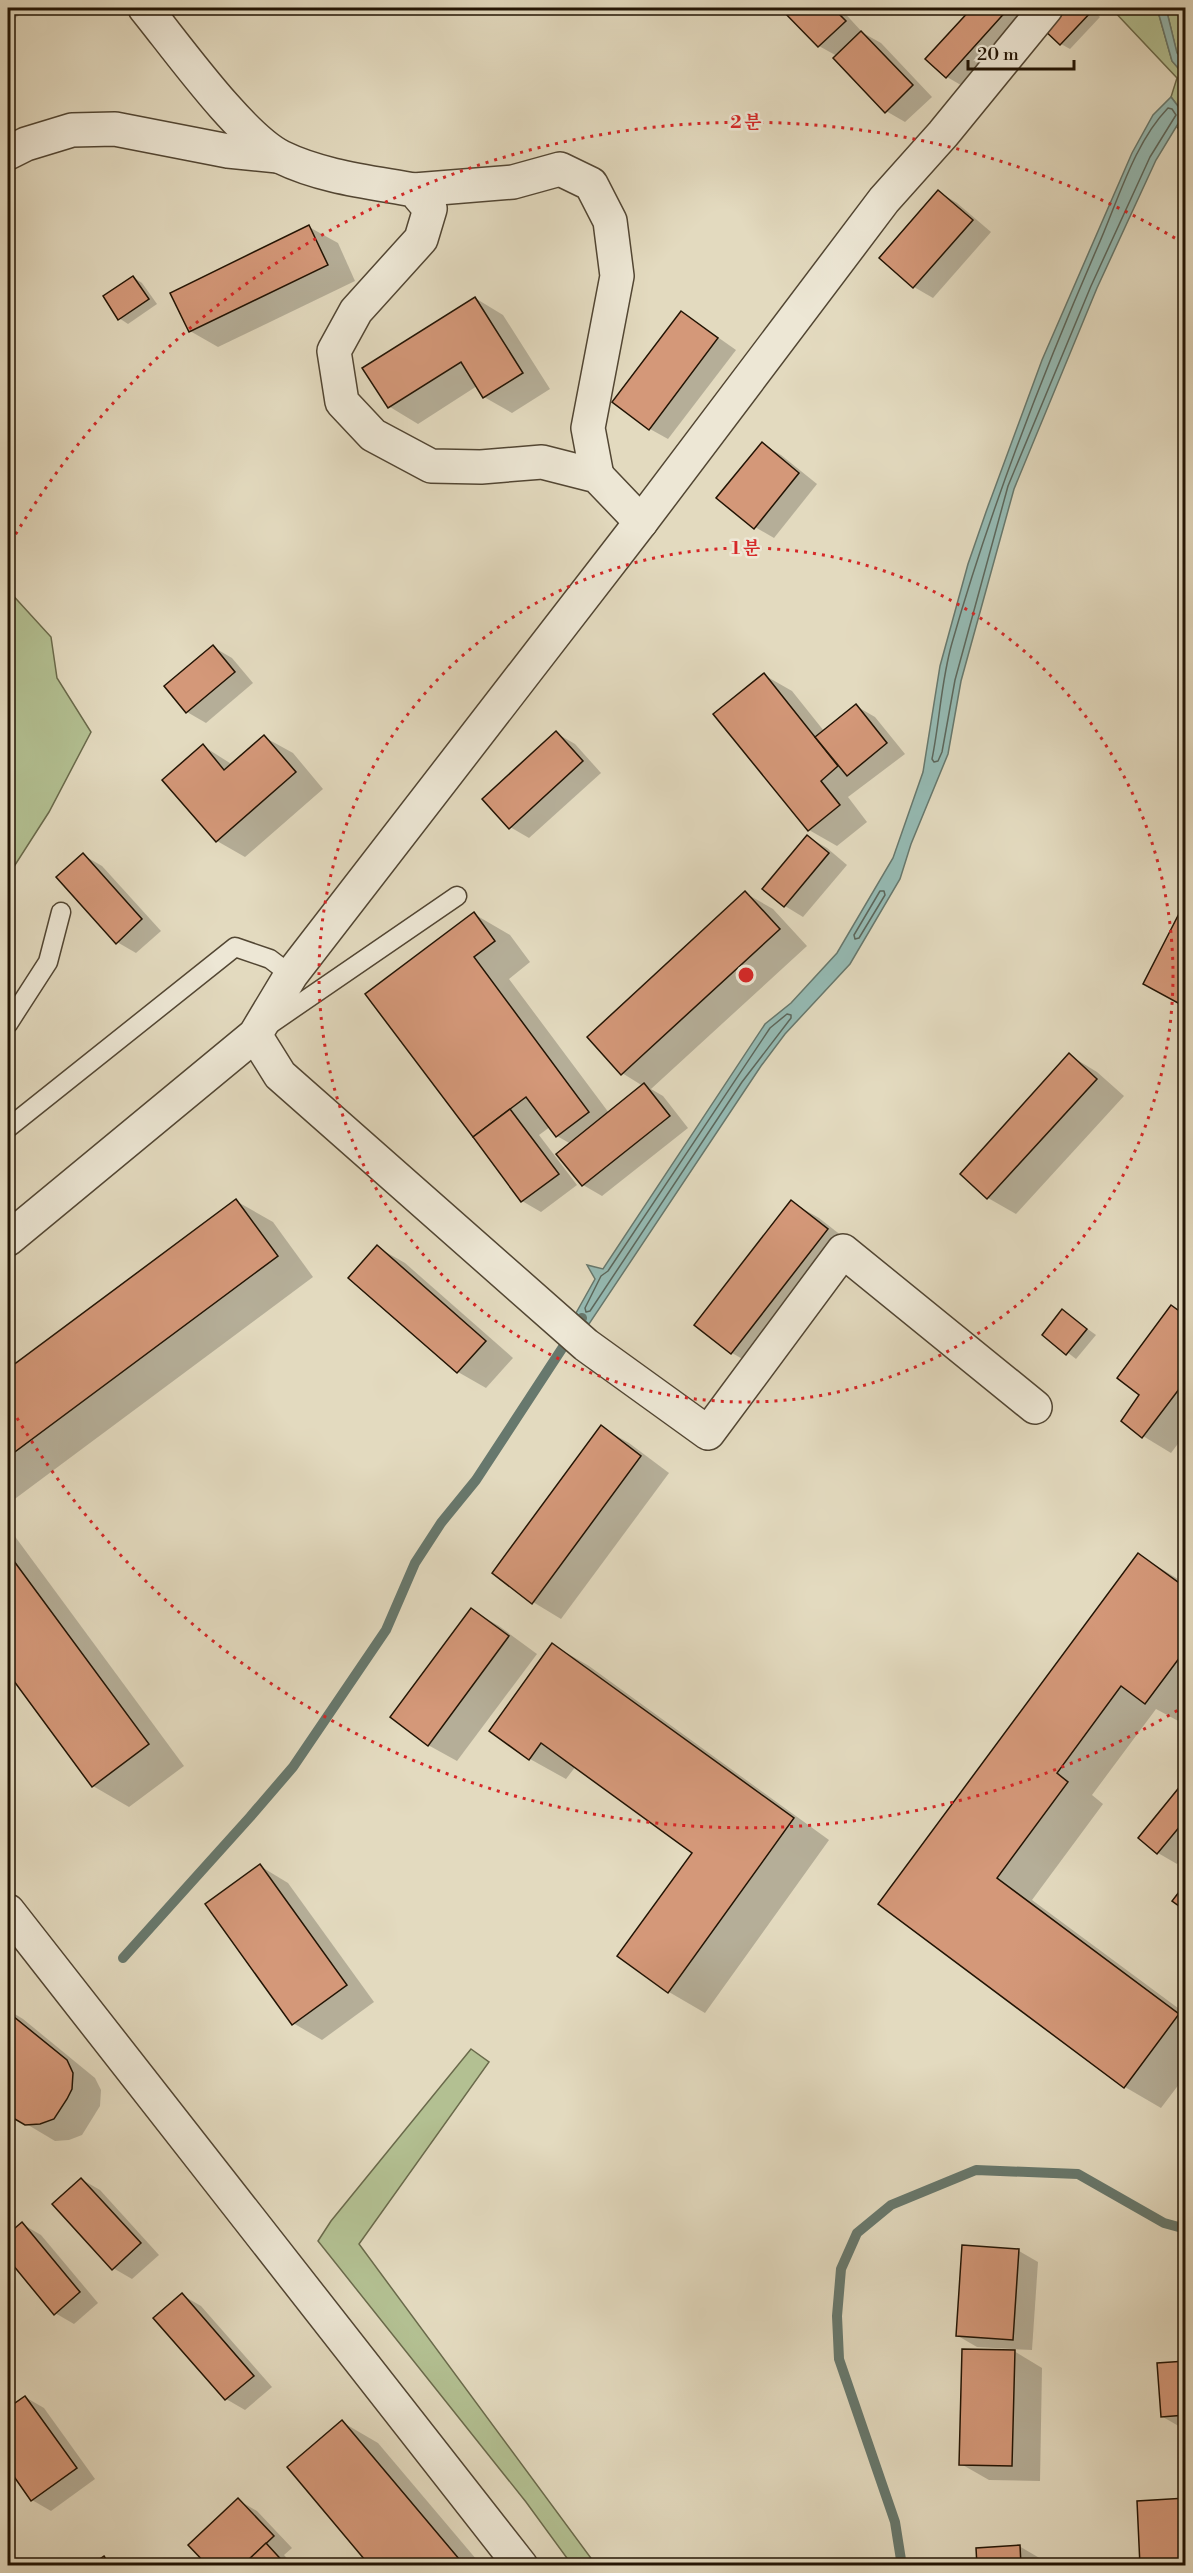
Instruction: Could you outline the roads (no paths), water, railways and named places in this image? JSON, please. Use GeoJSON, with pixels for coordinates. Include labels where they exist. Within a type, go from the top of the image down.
{"type":"FeatureCollection","features":[{"type":"Feature","properties":{"kind":"street"},"geometry":{"type":"LineString","coordinates":[[145,8],[240,123],[278,156]]}},
{"type":"Feature","properties":{"kind":"street"},"geometry":{"type":"LineString","coordinates":[[8,1239],[255,1035],[291,975],[641,522],[884,200],[944,134],[1046,8]]}},
{"type":"Feature","properties":{"kind":"street"},"geometry":{"type":"LineString","coordinates":[[8,153],[26,144],[72,130],[115,129],[228,151],[278,156],[312,170],[414,189],[513,182],[560,170],[591,184],[610,221],[617,276],[588,428],[597,476]]}},
{"type":"Feature","properties":{"kind":"street"},"geometry":{"type":"LineString","coordinates":[[414,189],[430,209],[421,239],[356,311],[334,351],[342,402],[373,435],[431,466],[481,467],[542,462],[597,476],[641,522]]}},
{"type":"Feature","properties":{"kind":"street"},"geometry":{"type":"LineString","coordinates":[[255,1035],[280,1075],[576,1336],[708,1433],[843,1251],[1035,1407]]}},
{"type":"Feature","properties":{"kind":"street"},"geometry":{"type":"LineString","coordinates":[[8,1911],[521,2565]]}},
{"type":"Feature","properties":{"kind":"lane"},"geometry":{"type":"LineString","coordinates":[[255,1035],[457,896]]}},
{"type":"Feature","properties":{"kind":"lane"},"geometry":{"type":"LineString","coordinates":[[8,1024],[48,962],[61,912]]}},
{"type":"Feature","properties":{"kind":"lane"},"geometry":{"type":"LineString","coordinates":[[8,1128],[235,947],[270,959],[291,975]]}},
{"type":"Feature","properties":{"kind":"water"},"geometry":{"type":"Polygon","coordinates":[[[1157,8],[1166,8],[1177,53],[1185,62],[1185,76],[1172,61],[1157,8]]]}},
{"type":"Feature","properties":{"kind":"water"},"geometry":{"type":"Polygon","coordinates":[[[1171,97],[1184,114],[1156,160],[1097,288],[1014,489],[961,681],[948,754],[911,844],[900,879],[850,964],[785,1034],[761,1066],[589,1324],[576,1313],[595,1279],[587,1265],[603,1269],[765,1024],[791,1003],[837,953],[893,858],[923,772],[940,666],[968,564],[986,512],[1042,360],[1132,153],[1153,115],[1171,97]]]}},
{"type":"Feature","properties":{"kind":"waterway"},"geometry":{"type":"LineString","coordinates":[[123,1958],[293,1767],[386,1630],[415,1563],[441,1523],[476,1480],[582,1318]]}},
{"type":"Feature","properties":{"kind":"waterway"},"geometry":{"type":"LineString","coordinates":[[902,2566],[895,2522],[839,2359],[837,2316],[841,2269],[857,2233],[891,2205],[976,2170],[1078,2174],[1164,2223],[1186,2229]]}}]}
